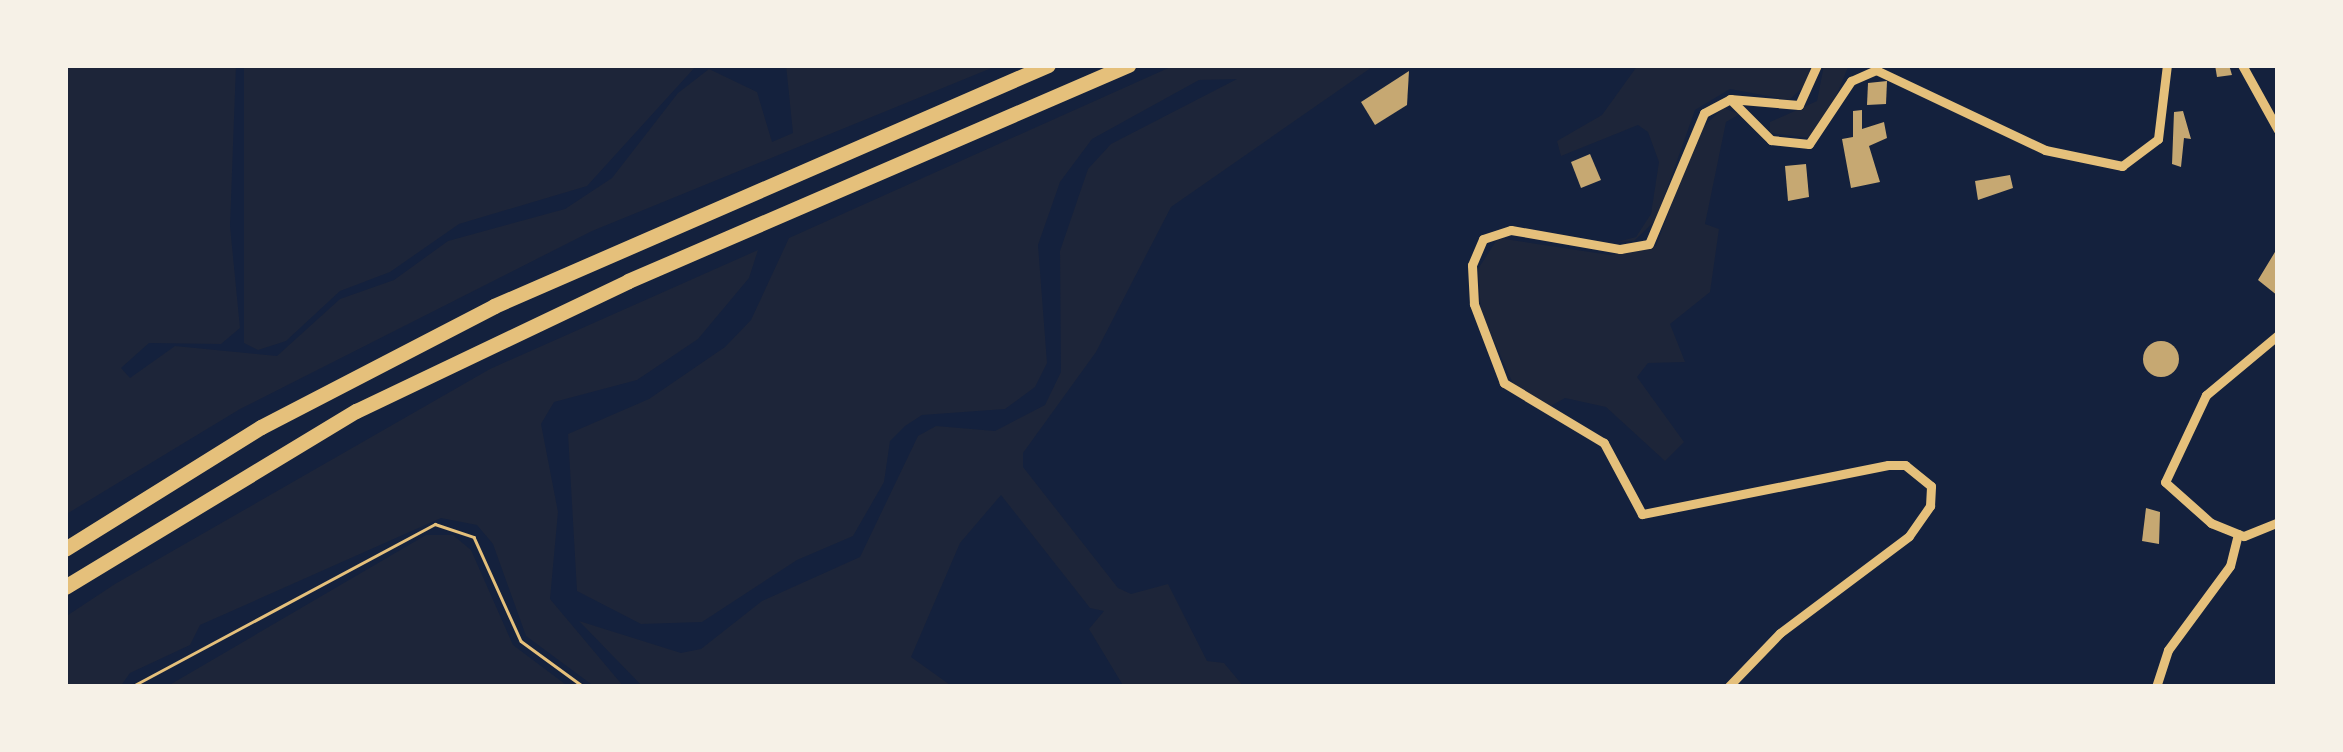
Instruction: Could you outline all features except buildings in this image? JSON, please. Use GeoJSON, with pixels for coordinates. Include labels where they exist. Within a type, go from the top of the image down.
{"type":"FeatureCollection","features":[{"type":"Feature","properties":{"kind":"highway"},"geometry":{"type":"LineString","coordinates":[[65,550],[262,427],[477,314],[1048,65]]}},
{"type":"Feature","properties":{"kind":"highway"},"geometry":{"type":"LineString","coordinates":[[65,587],[373,403],[1128,65]]}},
{"type":"Feature","properties":{"kind":"street"},"geometry":{"type":"LineString","coordinates":[[1728,687],[1780,633],[1909,536],[1930,506],[1931,486],[1905,465],[1888,465],[1642,514],[1604,442],[1504,383],[1470,279],[1475,251],[1496,232],[1620,249],[1649,244],[1696,125],[1730,99],[1799,105],[1817,65]]}},
{"type":"Feature","properties":{"kind":"street"},"geometry":{"type":"LineString","coordinates":[[1730,99],[1771,140],[1809,144],[1851,81],[1876,70],[2045,150],[2122,166],[2158,139],[2167,65]]}},
{"type":"Feature","properties":{"kind":"street"},"geometry":{"type":"LineString","coordinates":[[2242,65],[2278,130]]}},
{"type":"Feature","properties":{"kind":"street"},"geometry":{"type":"LineString","coordinates":[[2278,334],[2206,395],[2165,482],[2211,523],[2238,534],[2278,522]]}},
{"type":"Feature","properties":{"kind":"street"},"geometry":{"type":"LineString","coordinates":[[2156,687],[2168,650],[2230,566],[2238,534]]}},
{"type":"Feature","properties":{"kind":"path"},"geometry":{"type":"LineString","coordinates":[[131,687],[436,524],[474,537],[512,628],[584,687]]}},
{"type":"Feature","properties":{"kind":"shaded area"},"geometry":{"type":"Polygon","coordinates":[[[65,65],[236,65],[230,226],[240,328],[221,344],[149,343],[121,368],[130,378],[175,346],[277,356],[340,299],[394,280],[448,241],[565,209],[612,178],[678,93],[709,69],[757,92],[772,142],[793,133],[786,65],[999,65],[592,231],[240,409],[65,515],[65,65]]]}},
{"type":"Feature","properties":{"kind":"shaded area"},"geometry":{"type":"Polygon","coordinates":[[[244,65],[697,65],[587,186],[459,224],[390,272],[340,291],[286,341],[258,350],[244,343],[244,65]]]}},
{"type":"Feature","properties":{"kind":"shaded area"},"geometry":{"type":"Polygon","coordinates":[[[1175,65],[1375,65],[1171,207],[1096,352],[1023,453],[1023,467],[1118,588],[1131,594],[1168,584],[1207,661],[1224,663],[1244,687],[1124,687],[1089,629],[1104,611],[1090,608],[1001,495],[960,543],[911,657],[953,687],[643,687],[579,621],[681,653],[701,649],[762,601],[860,557],[918,436],[936,426],[995,431],[1045,405],[1061,372],[1060,251],[1088,169],[1111,144],[1237,79],[1199,80],[1092,139],[1060,182],[1038,245],[1047,363],[1035,387],[1005,409],[922,415],[905,426],[890,441],[884,482],[853,536],[797,560],[702,622],[641,624],[577,591],[568,434],[649,399],[725,347],[751,320],[789,238],[1175,65]]]}},
{"type":"Feature","properties":{"kind":"shaded area"},"geometry":{"type":"Polygon","coordinates":[[[1638,65],[1810,65],[1808,83],[1789,100],[1730,89],[1695,110],[1656,220],[1634,241],[1617,242],[1636,237],[1651,214],[1659,162],[1648,132],[1638,125],[1561,156],[1557,141],[1602,115],[1638,65]]]}},
{"type":"Feature","properties":{"kind":"shaded area"},"geometry":{"type":"Polygon","coordinates":[[[1824,65],[1849,65],[1827,118],[1811,138],[1770,133],[1770,122],[1817,101],[1824,65]]]}},
{"type":"Feature","properties":{"kind":"shaded area"},"geometry":{"type":"Polygon","coordinates":[[[1723,108],[1740,114],[1726,122],[1705,224],[1719,229],[1710,292],[1670,324],[1685,362],[1648,363],[1637,377],[1684,442],[1665,461],[1606,407],[1565,398],[1547,408],[1515,388],[1481,312],[1478,269],[1498,238],[1610,255],[1656,246],[1699,131],[1723,108]]]}},
{"type":"Feature","properties":{"kind":"shaded area"},"geometry":{"type":"Polygon","coordinates":[[[758,250],[749,278],[698,339],[637,380],[554,402],[541,424],[558,512],[550,599],[624,687],[595,687],[526,636],[493,544],[477,525],[441,518],[200,625],[190,645],[130,673],[120,687],[65,687],[65,617],[115,584],[490,369],[758,250]]]}},
{"type":"Feature","properties":{"kind":"shaded area"},"geometry":{"type":"Polygon","coordinates":[[[426,535],[453,535],[471,550],[513,645],[569,687],[166,687],[426,535]]]}}]}
